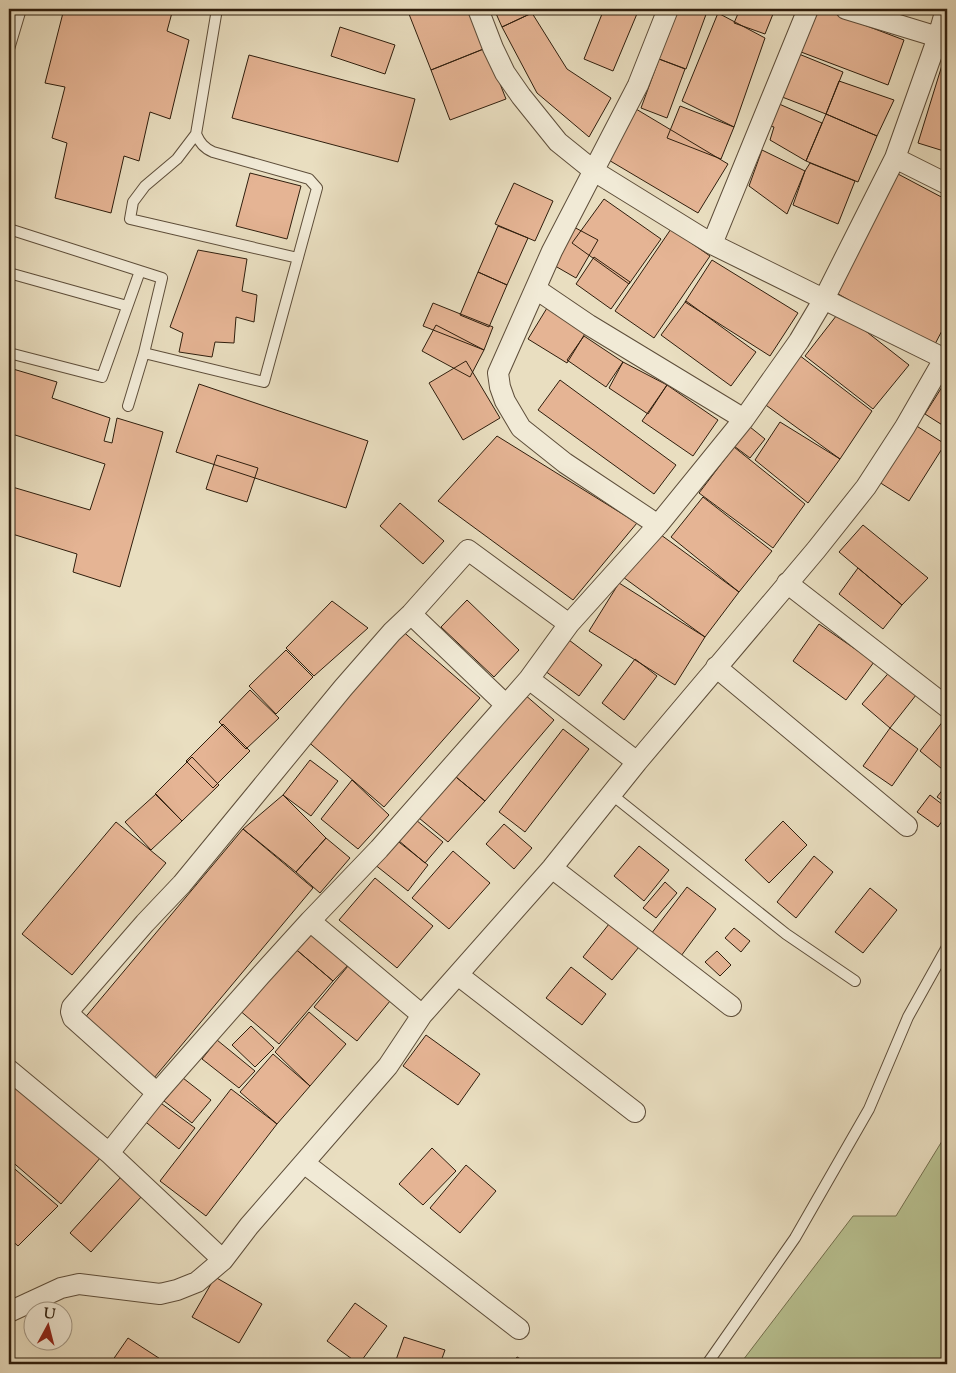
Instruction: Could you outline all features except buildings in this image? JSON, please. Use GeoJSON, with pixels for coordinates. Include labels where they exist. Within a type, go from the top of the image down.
{"type":"FeatureCollection","features":[{"type":"Feature","properties":{"kind":"street"},"geometry":{"type":"LineString","coordinates":[[9,1312],[61,1288],[79,1284],[160,1294],[177,1290],[197,1282],[223,1260],[249,1226],[388,1066],[422,1015],[552,868],[637,762],[816,550],[866,487],[906,427],[946,356],[712,244],[594,171],[558,142],[521,96],[505,73],[478,9]]}},
{"type":"Feature","properties":{"kind":"street"},"geometry":{"type":"LineString","coordinates":[[658,525],[565,463],[521,428],[505,401],[498,373],[552,251],[638,85],[668,9]]}},
{"type":"Feature","properties":{"kind":"street"},"geometry":{"type":"LineString","coordinates":[[712,244],[808,9]]}},
{"type":"Feature","properties":{"kind":"street"},"geometry":{"type":"LineString","coordinates":[[846,9],[938,37]]}},
{"type":"Feature","properties":{"kind":"street"},"geometry":{"type":"LineString","coordinates":[[109,1153],[157,1093],[310,920],[378,849],[529,679],[569,624],[658,525],[744,419],[799,341],[824,299],[895,158],[946,9]]}},
{"type":"Feature","properties":{"kind":"street"},"geometry":{"type":"LineString","coordinates":[[895,158],[947,184]]}},
{"type":"Feature","properties":{"kind":"street"},"geometry":{"type":"LineString","coordinates":[[536,289],[589,325],[744,419]]}},
{"type":"Feature","properties":{"kind":"street"},"geometry":{"type":"LineString","coordinates":[[157,1093],[73,1018],[72,1007],[145,923],[182,884],[392,632],[411,614],[468,550],[569,624]]}},
{"type":"Feature","properties":{"kind":"street"},"geometry":{"type":"LineString","coordinates":[[787,583],[947,706]]}},
{"type":"Feature","properties":{"kind":"street"},"geometry":{"type":"LineString","coordinates":[[411,614],[506,705]]}},
{"type":"Feature","properties":{"kind":"street"},"geometry":{"type":"LineString","coordinates":[[716,667],[907,826]]}},
{"type":"Feature","properties":{"kind":"street"},"geometry":{"type":"LineString","coordinates":[[529,679],[637,762]]}},
{"type":"Feature","properties":{"kind":"street"},"geometry":{"type":"LineString","coordinates":[[552,868],[730,1006]]}},
{"type":"Feature","properties":{"kind":"street"},"geometry":{"type":"LineString","coordinates":[[310,920],[422,1015]]}},
{"type":"Feature","properties":{"kind":"street"},"geometry":{"type":"LineString","coordinates":[[458,976],[635,1112]]}},
{"type":"Feature","properties":{"kind":"street"},"geometry":{"type":"LineString","coordinates":[[9,1070],[109,1153],[223,1260]]}},
{"type":"Feature","properties":{"kind":"street"},"geometry":{"type":"LineString","coordinates":[[304,1163],[519,1329]]}},
{"type":"Feature","properties":{"kind":"lane"},"geometry":{"type":"LineString","coordinates":[[9,48],[21,9]]}},
{"type":"Feature","properties":{"kind":"lane"},"geometry":{"type":"LineString","coordinates":[[217,9],[196,134],[177,159],[145,186],[133,202],[130,219],[298,258]]}},
{"type":"Feature","properties":{"kind":"lane"},"geometry":{"type":"LineString","coordinates":[[144,353],[264,382],[317,188],[309,179],[205,149],[196,134]]}},
{"type":"Feature","properties":{"kind":"lane"},"geometry":{"type":"LineString","coordinates":[[9,229],[162,278],[144,353],[128,406]]}},
{"type":"Feature","properties":{"kind":"lane"},"geometry":{"type":"LineString","coordinates":[[9,352],[102,377],[140,271]]}},
{"type":"Feature","properties":{"kind":"lane"},"geometry":{"type":"LineString","coordinates":[[9,273],[127,306]]}},
{"type":"Feature","properties":{"kind":"lane"},"geometry":{"type":"LineString","coordinates":[[611,794],[786,934],[855,981]]}},
{"type":"Feature","properties":{"kind":"lane"},"geometry":{"type":"LineString","coordinates":[[707,1364],[795,1238],[869,1108],[908,1016],[947,949]]}},
{"type":"Feature","properties":{"kind":"green space"},"geometry":{"type":"Polygon","coordinates":[[[947,1133],[947,1364],[740,1364],[853,1216],[896,1216],[947,1133]]]}}]}
